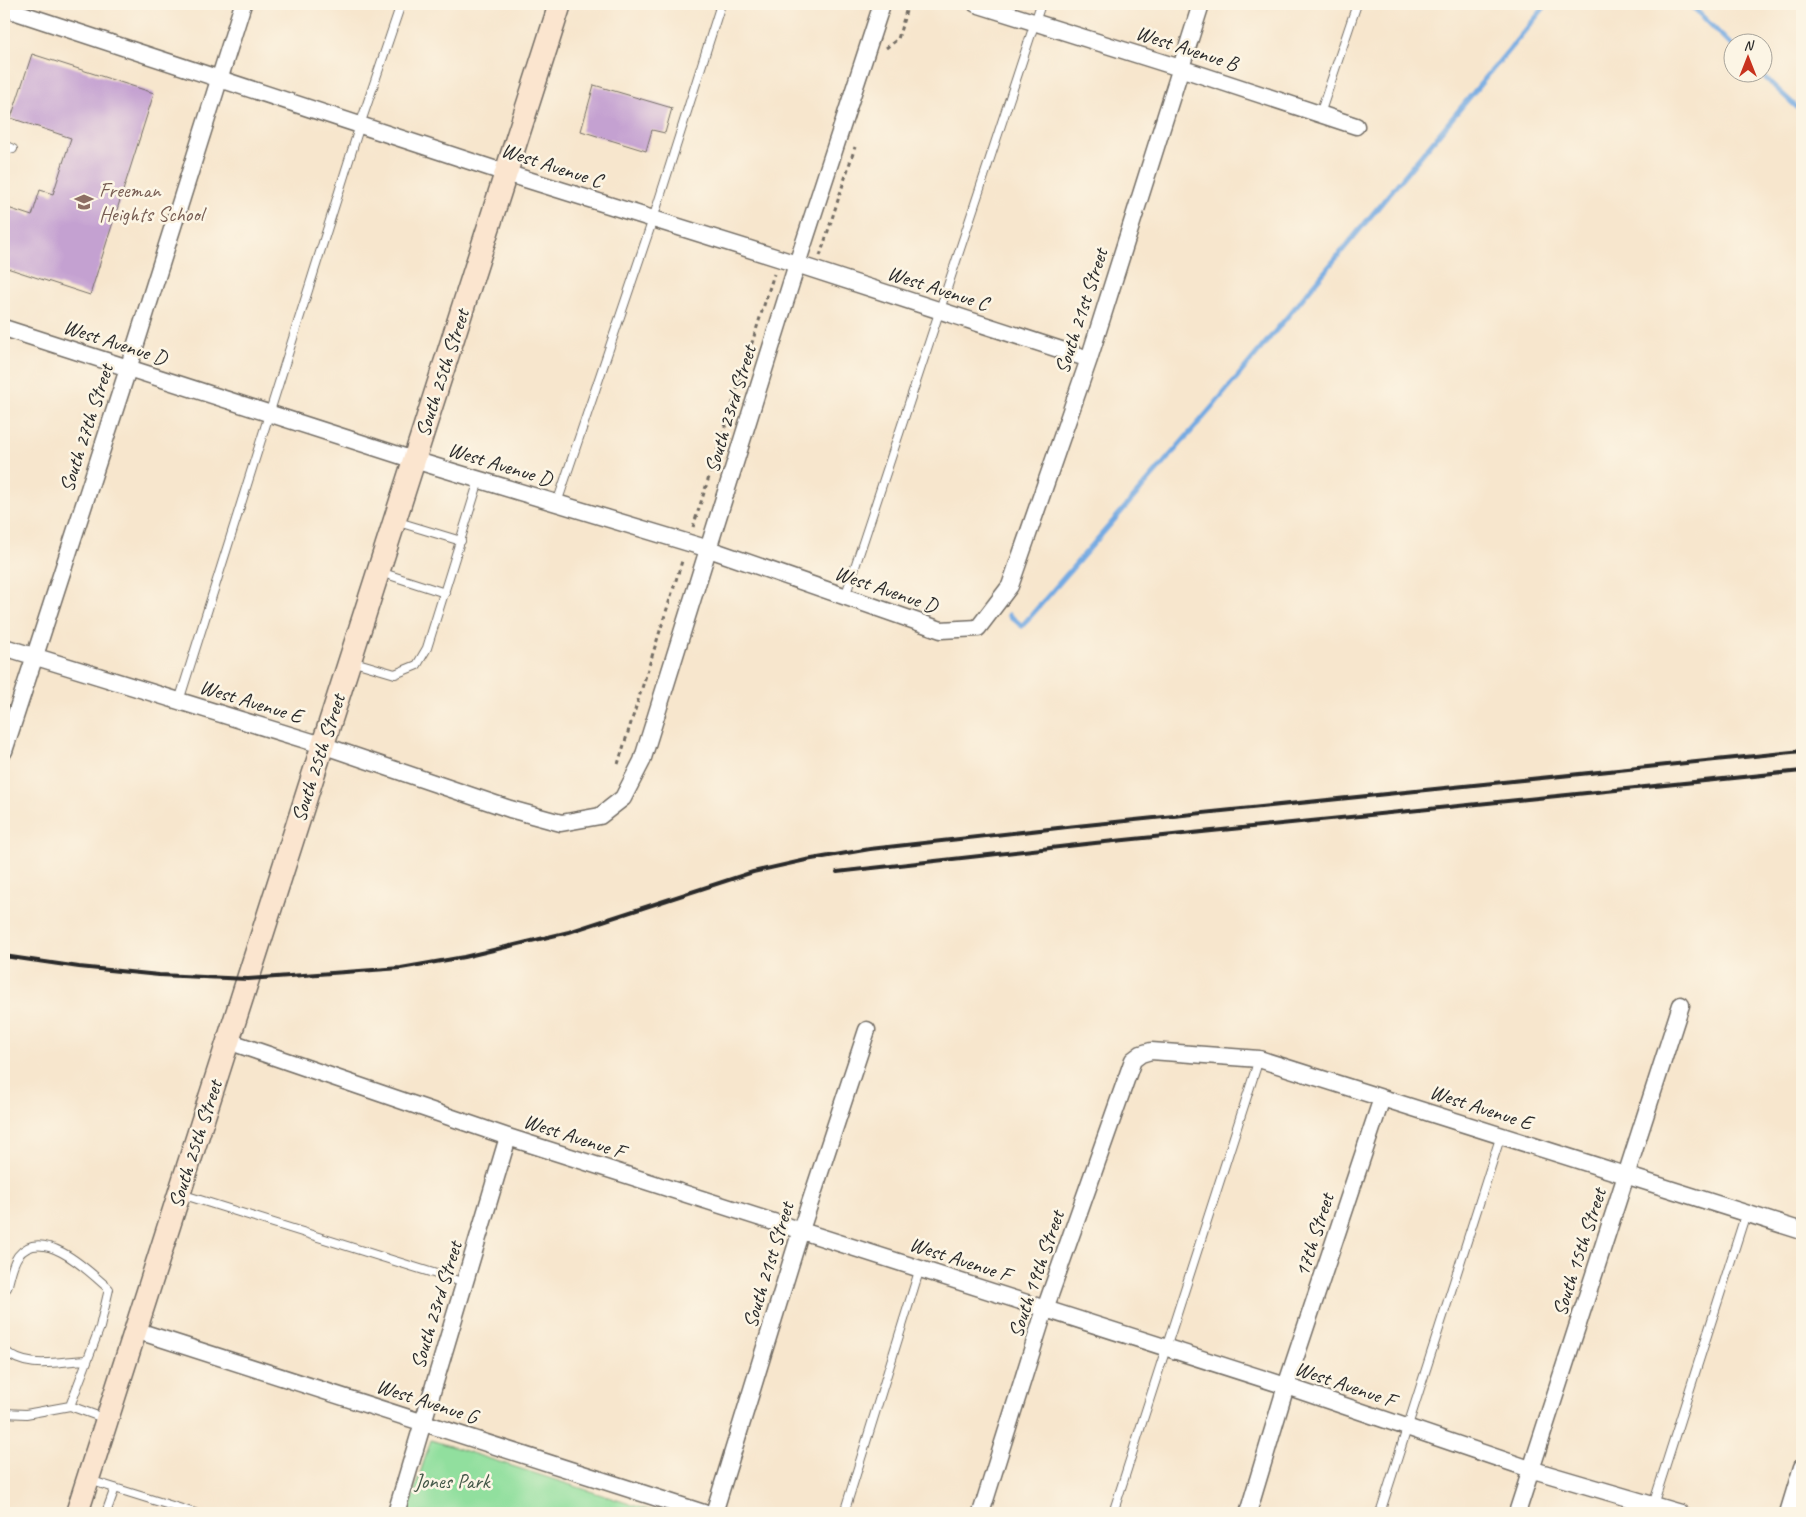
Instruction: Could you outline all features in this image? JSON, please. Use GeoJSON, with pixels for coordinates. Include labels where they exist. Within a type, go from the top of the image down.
{"type":"FeatureCollection","features":[{"type":"Feature","properties":{"kind":"street","name":"South 27th Street"},"geometry":{"type":"LineString","coordinates":[[4,751],[128,369],[243,4]]}},
{"type":"Feature","properties":{"kind":"street","name":"South 25th Street"},"geometry":{"type":"LineString","coordinates":[[77,1513],[560,4]]}},
{"type":"Feature","properties":{"kind":"street","name":"South 23rd Street"},"geometry":{"type":"LineString","coordinates":[[600,816],[623,798],[642,761],[797,264],[882,4]]}},
{"type":"Feature","properties":{"kind":"street","name":"West Avenue B"},"geometry":{"type":"LineString","coordinates":[[976,4],[1356,126]]}},
{"type":"Feature","properties":{"kind":"street","name":"South 21st Street"},"geometry":{"type":"LineString","coordinates":[[983,622],[1010,586],[1089,359],[1201,4]]}},
{"type":"Feature","properties":{"kind":"street","name":"West Avenue C"},"geometry":{"type":"LineString","coordinates":[[4,8],[506,173],[797,264],[1089,359]]}},
{"type":"Feature","properties":{"kind":"street","name":"West Avenue D"},"geometry":{"type":"LineString","coordinates":[[4,328],[414,460],[709,549],[941,630],[978,628],[983,622]]}},
{"type":"Feature","properties":{"kind":"street","name":"West Avenue E"},"geometry":{"type":"LineString","coordinates":[[4,647],[322,745],[510,810],[561,822],[600,816]]}},
{"type":"Feature","properties":{"kind":"street","name":"South 15th Street"},"geometry":{"type":"LineString","coordinates":[[1516,1513],[1681,1005]]}},
{"type":"Feature","properties":{"kind":"street","name":"South 21st Street"},"geometry":{"type":"LineString","coordinates":[[714,1513],[801,1230],[867,1030]]}},
{"type":"Feature","properties":{"kind":"street","name":"West Avenue F"},"geometry":{"type":"LineString","coordinates":[[228,1041],[508,1138],[1286,1386],[1530,1469],[1680,1513]]}},
{"type":"Feature","properties":{"kind":"street","name":"West Avenue E"},"geometry":{"type":"LineString","coordinates":[[1141,1054],[1151,1051],[1259,1060],[1802,1231]]}},
{"type":"Feature","properties":{"kind":"street","name":"South 19th Street"},"geometry":{"type":"LineString","coordinates":[[981,1513],[1045,1309],[1132,1060],[1141,1054]]}},
{"type":"Feature","properties":{"kind":"street","name":"17th Street"},"geometry":{"type":"LineString","coordinates":[[1248,1513],[1286,1386],[1382,1098]]}},
{"type":"Feature","properties":{"kind":"street","name":"South 23rd Street"},"geometry":{"type":"LineString","coordinates":[[396,1513],[508,1138]]}},
{"type":"Feature","properties":{"kind":"street","name":"West Avenue G"},"geometry":{"type":"LineString","coordinates":[[136,1330],[704,1513]]}},
{"type":"Feature","properties":{"kind":"street"},"geometry":{"type":"LineString","coordinates":[[1788,1513],[1802,1467]]}},
{"type":"Feature","properties":{"kind":"lane"},"geometry":{"type":"LineString","coordinates":[[179,702],[360,125],[401,4]]}},
{"type":"Feature","properties":{"kind":"lane"},"geometry":{"type":"LineString","coordinates":[[557,503],[653,219],[721,4]]}},
{"type":"Feature","properties":{"kind":"lane"},"geometry":{"type":"LineString","coordinates":[[845,597],[1041,4]]}},
{"type":"Feature","properties":{"kind":"lane"},"geometry":{"type":"LineString","coordinates":[[1320,114],[1357,4]]}},
{"type":"Feature","properties":{"kind":"lane"},"geometry":{"type":"LineString","coordinates":[[4,145],[14,149]]}},
{"type":"Feature","properties":{"kind":"lane"},"geometry":{"type":"LineString","coordinates":[[349,661],[395,674],[417,665],[428,648],[479,480]]}},
{"type":"Feature","properties":{"kind":"lane"},"geometry":{"type":"LineString","coordinates":[[394,521],[460,540]]}},
{"type":"Feature","properties":{"kind":"lane"},"geometry":{"type":"LineString","coordinates":[[378,571],[444,593]]}},
{"type":"Feature","properties":{"kind":"lane"},"geometry":{"type":"LineString","coordinates":[[1113,1513],[1259,1060]]}},
{"type":"Feature","properties":{"kind":"lane"},"geometry":{"type":"LineString","coordinates":[[1380,1513],[1502,1135]]}},
{"type":"Feature","properties":{"kind":"lane"},"geometry":{"type":"LineString","coordinates":[[179,1193],[465,1283]]}},
{"type":"Feature","properties":{"kind":"lane"},"geometry":{"type":"LineString","coordinates":[[1653,1505],[1746,1213]]}},
{"type":"Feature","properties":{"kind":"lane"},"geometry":{"type":"LineString","coordinates":[[7,1288],[18,1256],[26,1249],[38,1245],[55,1248],[109,1288],[100,1327],[70,1406]]}},
{"type":"Feature","properties":{"kind":"lane"},"geometry":{"type":"LineString","coordinates":[[844,1513],[920,1268]]}},
{"type":"Feature","properties":{"kind":"lane"},"geometry":{"type":"LineString","coordinates":[[4,1350],[11,1356],[28,1363],[87,1360]]}},
{"type":"Feature","properties":{"kind":"lane"},"geometry":{"type":"LineString","coordinates":[[4,1413],[26,1414],[70,1406],[107,1420]]}},
{"type":"Feature","properties":{"kind":"lane"},"geometry":{"type":"LineString","coordinates":[[87,1480],[195,1513]]}},
{"type":"Feature","properties":{"kind":"lane"},"geometry":{"type":"LineString","coordinates":[[106,1513],[115,1488]]}},
{"type":"Feature","properties":{"kind":"path"},"geometry":{"type":"LineString","coordinates":[[884,56],[887,47],[898,39],[908,4]]}},
{"type":"Feature","properties":{"kind":"path"},"geometry":{"type":"LineString","coordinates":[[820,256],[856,142]]}},
{"type":"Feature","properties":{"kind":"path"},"geometry":{"type":"LineString","coordinates":[[692,531],[776,269]]}},
{"type":"Feature","properties":{"kind":"path"},"geometry":{"type":"LineString","coordinates":[[618,764],[683,558]]}},
{"type":"Feature","properties":{"kind":"green space","name":"Jones Park"},"geometry":{"type":"Polygon","coordinates":[[[431,1440],[658,1513],[407,1513],[431,1440]]]}},
{"type":"Feature","properties":{"kind":"building"},"geometry":{"type":"Polygon","coordinates":[[[32,54],[154,93],[90,295],[4,267],[4,222],[8,208],[32,216],[40,190],[53,194],[71,138],[11,118],[32,54]]]}},
{"type":"Feature","properties":{"kind":"building"},"geometry":{"type":"Polygon","coordinates":[[[594,85],[672,108],[665,133],[652,130],[646,151],[581,131],[594,85]]]}},
{"type":"Feature","properties":{"kind":"waterway"},"geometry":{"type":"LineString","coordinates":[[1009,615],[1022,626],[1214,405],[1547,4]]}},
{"type":"Feature","properties":{"kind":"waterway"},"geometry":{"type":"LineString","coordinates":[[1692,6],[1724,38]]}},
{"type":"Feature","properties":{"kind":"waterway"},"geometry":{"type":"LineString","coordinates":[[1770,82],[1802,112]]}},
{"type":"Feature","properties":{"kind":"railway"},"geometry":{"type":"LineString","coordinates":[[4,956],[79,967],[159,975],[248,979],[401,968],[464,957],[569,932],[753,872],[806,860],[870,849],[1802,751]]}},
{"type":"Feature","properties":{"kind":"railway"},"geometry":{"type":"LineString","coordinates":[[837,872],[1095,843],[1802,771]]}},
{"type":"Feature","properties":{"kind":"place","name":"Freeman Heights School"},"geometry":{"type":"Point","coordinates":[84,202]}}]}
